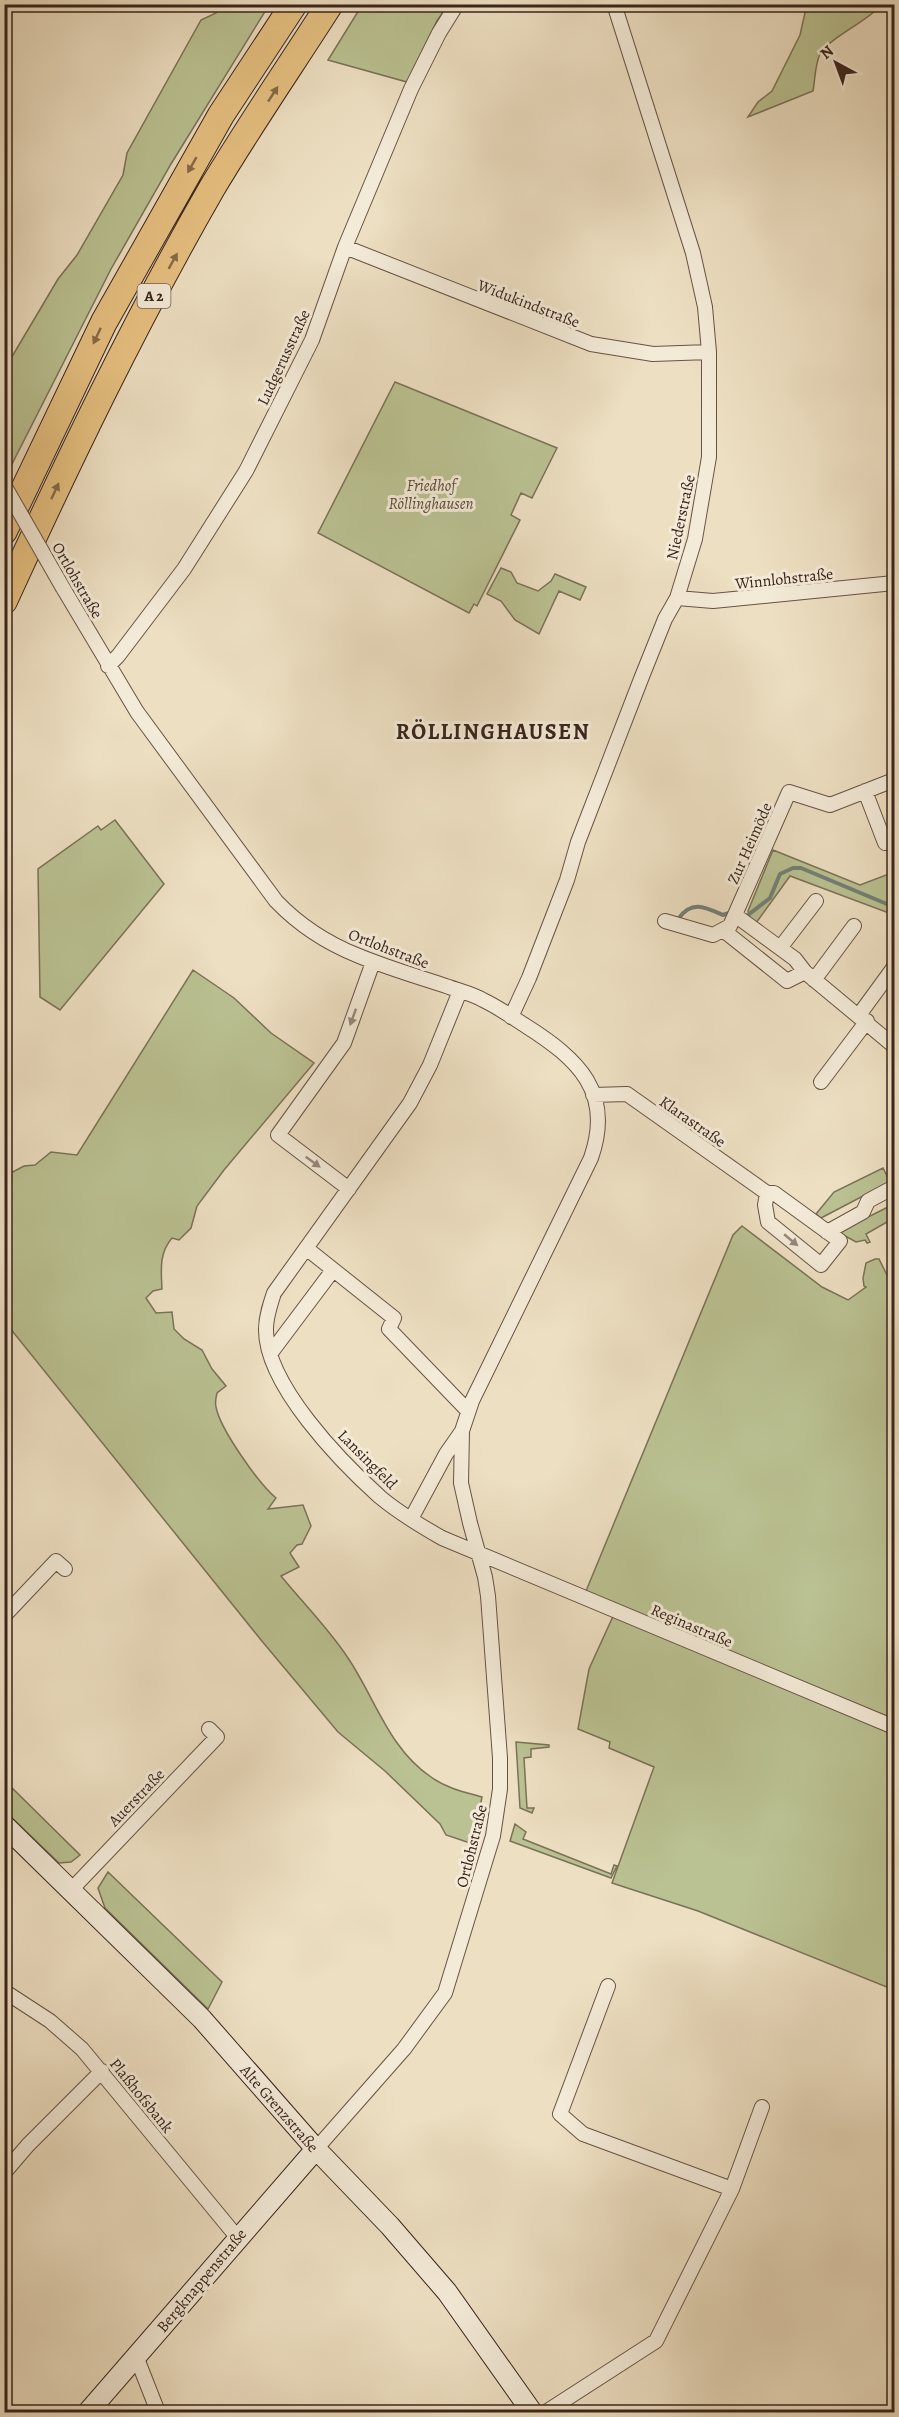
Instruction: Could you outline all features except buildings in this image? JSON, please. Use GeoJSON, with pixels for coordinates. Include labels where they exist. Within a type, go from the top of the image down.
{"type":"FeatureCollection","features":[{"type":"Feature","properties":{"kind":"highway","name":"A 2"},"geometry":{"type":"LineString","coordinates":[[4,531],[104,322],[221,114],[294,4]]}},
{"type":"Feature","properties":{"kind":"highway","name":"A 2"},"geometry":{"type":"LineString","coordinates":[[4,601],[87,423],[213,187],[330,4]]}},
{"type":"Feature","properties":{"kind":"street","name":"Ludgerusstraße"},"geometry":{"type":"LineString","coordinates":[[108,666],[184,569],[246,471],[312,340],[345,247],[411,89],[439,33],[457,4]]}},
{"type":"Feature","properties":{"kind":"street","name":"Niederstraße"},"geometry":{"type":"LineString","coordinates":[[511,1017],[529,978],[567,880],[578,842],[641,679],[665,619],[677,598],[695,538],[709,457],[709,352],[705,307],[693,253],[614,4]]}},
{"type":"Feature","properties":{"kind":"street","name":"Widukindstraße"},"geometry":{"type":"LineString","coordinates":[[345,247],[591,344],[652,354],[709,352]]}},
{"type":"Feature","properties":{"kind":"street","name":"Ortlohstraße"},"geometry":{"type":"LineString","coordinates":[[4,485],[108,666],[153,735],[276,901],[296,922],[318,937],[373,962],[482,999],[541,1036],[576,1063],[593,1095],[599,1115],[598,1137],[591,1158],[468,1411],[462,1431],[461,1483],[488,1596],[500,1758],[500,1789],[493,1836],[445,1993],[404,2049],[316,2149]]}},
{"type":"Feature","properties":{"kind":"street","name":"Winnlohstraße"},"geometry":{"type":"LineString","coordinates":[[677,598],[713,601],[894,583]]}},
{"type":"Feature","properties":{"kind":"street","name":"Zur Heimöde"},"geometry":{"type":"LineString","coordinates":[[723,930],[730,926],[789,792],[830,805],[894,780]]}},
{"type":"Feature","properties":{"kind":"street"},"geometry":{"type":"LineString","coordinates":[[865,791],[885,843]]}},
{"type":"Feature","properties":{"kind":"street"},"geometry":{"type":"LineString","coordinates":[[780,948],[816,901]]}},
{"type":"Feature","properties":{"kind":"street"},"geometry":{"type":"LineString","coordinates":[[735,915],[795,959],[810,976],[894,1046]]}},
{"type":"Feature","properties":{"kind":"street"},"geometry":{"type":"LineString","coordinates":[[665,921],[713,935],[723,930],[787,981],[810,976],[854,926]]}},
{"type":"Feature","properties":{"kind":"street"},"geometry":{"type":"LineString","coordinates":[[350,1189],[278,1136],[344,1043],[373,962]]}},
{"type":"Feature","properties":{"kind":"street"},"geometry":{"type":"LineString","coordinates":[[821,1082],[894,967]]}},
{"type":"Feature","properties":{"kind":"street","name":"Lansingfeld"},"geometry":{"type":"LineString","coordinates":[[460,991],[430,1065],[411,1103],[274,1293],[265,1328],[270,1354],[279,1376],[311,1424],[382,1498],[442,1538],[478,1552]]}},
{"type":"Feature","properties":{"kind":"street","name":"Klarastraße"},"geometry":{"type":"LineString","coordinates":[[593,1095],[627,1094],[767,1193],[774,1193],[827,1232]]}},
{"type":"Feature","properties":{"kind":"street"},"geometry":{"type":"LineString","coordinates":[[767,1193],[765,1205],[768,1222],[821,1265],[840,1241],[827,1232],[863,1212],[868,1202],[894,1187]]}},
{"type":"Feature","properties":{"kind":"street"},"geometry":{"type":"LineString","coordinates":[[306,1248],[394,1318],[389,1329],[468,1411]]}},
{"type":"Feature","properties":{"kind":"street"},"geometry":{"type":"LineString","coordinates":[[270,1354],[333,1270]]}},
{"type":"Feature","properties":{"kind":"street","name":"Ortlohstraße"},"geometry":{"type":"LineString","coordinates":[[411,1519],[446,1454],[462,1431]]}},
{"type":"Feature","properties":{"kind":"street","name":"Reginastraße"},"geometry":{"type":"LineString","coordinates":[[478,1552],[894,1727]]}},
{"type":"Feature","properties":{"kind":"street"},"geometry":{"type":"LineString","coordinates":[[4,1616],[56,1561],[65,1569]]}},
{"type":"Feature","properties":{"kind":"street","name":"Auerstraße"},"geometry":{"type":"LineString","coordinates":[[72,1889],[217,1737],[208,1729]]}},
{"type":"Feature","properties":{"kind":"street","name":"Alte Grenzstraße"},"geometry":{"type":"LineString","coordinates":[[4,1825],[72,1889],[202,2019],[316,2149],[390,2226],[447,2292],[532,2412]]}},
{"type":"Feature","properties":{"kind":"street"},"geometry":{"type":"LineString","coordinates":[[608,1986],[561,2114],[583,2134],[732,2188]]}},
{"type":"Feature","properties":{"kind":"street","name":"Plaßhofsbank"},"geometry":{"type":"LineString","coordinates":[[4,1991],[50,2021],[82,2049],[237,2237]]}},
{"type":"Feature","properties":{"kind":"street"},"geometry":{"type":"LineString","coordinates":[[4,2173],[28,2145],[102,2071]]}},
{"type":"Feature","properties":{"kind":"street"},"geometry":{"type":"LineString","coordinates":[[546,2412],[656,2341],[732,2188],[762,2107]]}},
{"type":"Feature","properties":{"kind":"street","name":"Bergknappenstraße"},"geometry":{"type":"LineString","coordinates":[[88,2412],[237,2237],[316,2149]]}},
{"type":"Feature","properties":{"kind":"street"},"geometry":{"type":"LineString","coordinates":[[136,2356],[158,2412]]}},
{"type":"Feature","properties":{"kind":"green space"},"geometry":{"type":"Polygon","coordinates":[[[807,4],[869,5],[875,11],[824,48],[818,58],[813,91],[748,117],[758,102],[772,91],[800,35],[807,4]]]}},
{"type":"Feature","properties":{"kind":"green space"},"geometry":{"type":"Polygon","coordinates":[[[222,5],[269,5],[171,164],[111,269],[10,468],[4,459],[5,364],[13,355],[58,279],[77,255],[123,175],[127,153],[201,20],[216,13],[222,5]]]}},
{"type":"Feature","properties":{"kind":"green space"},"geometry":{"type":"Polygon","coordinates":[[[362,5],[448,5],[437,21],[407,82],[328,60],[362,5]]]}},
{"type":"Feature","properties":{"kind":"green space","name":"Friedhof Röllinghausen"},"geometry":{"type":"Polygon","coordinates":[[[395,382],[557,448],[532,498],[521,493],[511,515],[520,520],[477,606],[474,604],[469,613],[318,533],[395,382]]]}},
{"type":"Feature","properties":{"kind":"green space"},"geometry":{"type":"Polygon","coordinates":[[[501,568],[511,572],[517,583],[538,591],[551,581],[555,574],[586,587],[580,600],[559,591],[539,634],[515,620],[501,601],[487,594],[501,568]]]}},
{"type":"Feature","properties":{"kind":"green space"},"geometry":{"type":"Polygon","coordinates":[[[115,820],[164,884],[60,1010],[40,997],[38,869],[98,826],[101,830],[115,820]]]}},
{"type":"Feature","properties":{"kind":"green space"},"geometry":{"type":"Polygon","coordinates":[[[773,850],[860,885],[894,872],[894,915],[790,876],[756,923],[750,918],[748,911],[773,850]]]}},
{"type":"Feature","properties":{"kind":"green space"},"geometry":{"type":"Polygon","coordinates":[[[193,970],[234,998],[271,1033],[314,1063],[224,1170],[197,1206],[191,1228],[179,1240],[172,1238],[165,1250],[162,1262],[162,1289],[153,1291],[146,1298],[156,1313],[172,1312],[174,1329],[184,1339],[202,1350],[212,1369],[226,1386],[217,1393],[216,1405],[219,1417],[241,1456],[276,1498],[268,1509],[303,1505],[311,1526],[302,1544],[297,1545],[290,1553],[299,1567],[281,1576],[341,1647],[358,1673],[393,1738],[404,1752],[416,1765],[437,1781],[482,1797],[473,1844],[446,1835],[440,1824],[385,1771],[338,1732],[5,1322],[5,1176],[24,1166],[35,1165],[51,1152],[77,1155],[193,970]]]}},
{"type":"Feature","properties":{"kind":"green space"},"geometry":{"type":"Polygon","coordinates":[[[883,1168],[890,1182],[821,1218],[816,1214],[834,1192],[883,1168]]]}},
{"type":"Feature","properties":{"kind":"green space"},"geometry":{"type":"Polygon","coordinates":[[[894,1204],[894,1218],[866,1234],[870,1242],[867,1243],[865,1240],[856,1242],[838,1232],[894,1204]]]}},
{"type":"Feature","properties":{"kind":"green space"},"geometry":{"type":"Polygon","coordinates":[[[742,1226],[822,1287],[848,1300],[866,1287],[863,1278],[866,1263],[875,1259],[879,1259],[889,1279],[894,1281],[894,1719],[748,1663],[586,1591],[733,1235],[742,1226]]]}},
{"type":"Feature","properties":{"kind":"green space"},"geometry":{"type":"Polygon","coordinates":[[[615,1612],[894,1730],[894,1990],[698,1911],[612,1883],[654,1767],[609,1748],[610,1742],[578,1729],[589,1669],[615,1612]]]}},
{"type":"Feature","properties":{"kind":"green space"},"geometry":{"type":"Polygon","coordinates":[[[516,1742],[549,1745],[549,1747],[531,1749],[531,1757],[524,1758],[527,1808],[534,1808],[532,1813],[520,1808],[516,1742]]]}},
{"type":"Feature","properties":{"kind":"green space"},"geometry":{"type":"Polygon","coordinates":[[[5,1781],[80,1855],[71,1862],[59,1863],[5,1811],[5,1781]]]}},
{"type":"Feature","properties":{"kind":"green space"},"geometry":{"type":"Polygon","coordinates":[[[515,1824],[526,1832],[523,1839],[611,1874],[614,1865],[617,1866],[611,1878],[510,1841],[515,1824]]]}},
{"type":"Feature","properties":{"kind":"green space"},"geometry":{"type":"Polygon","coordinates":[[[108,1872],[222,1982],[208,2009],[105,1908],[98,1888],[108,1872]]]}},
{"type":"Feature","properties":{"kind":"waterway"},"geometry":{"type":"LineString","coordinates":[[748,915],[770,898],[780,874],[793,868],[801,868],[894,907]]}},
{"type":"Feature","properties":{"kind":"waterway"},"geometry":{"type":"LineString","coordinates":[[679,918],[684,912],[694,907],[705,908],[723,915],[729,913]]}},
{"type":"Feature","properties":{"kind":"district","name":"RÖLLINGHAUSEN"},"geometry":{"type":"Point","coordinates":[493,731]}}]}
